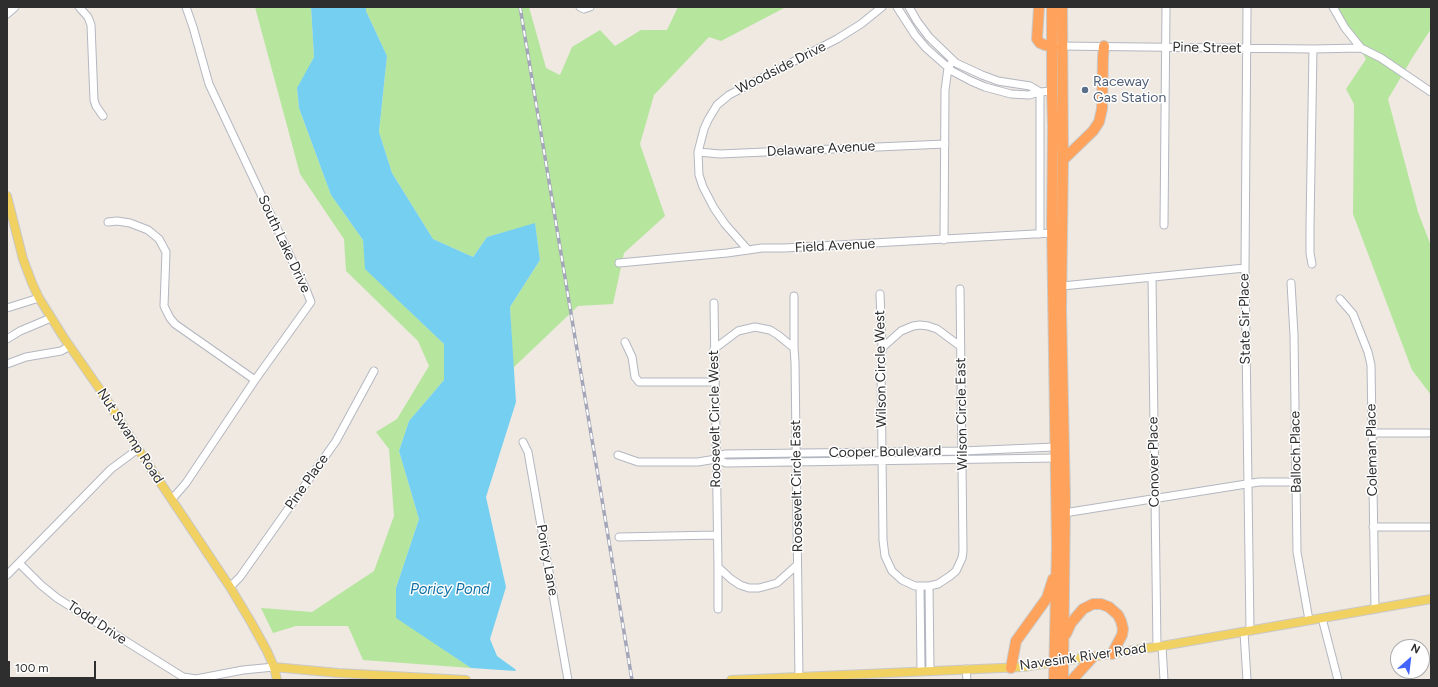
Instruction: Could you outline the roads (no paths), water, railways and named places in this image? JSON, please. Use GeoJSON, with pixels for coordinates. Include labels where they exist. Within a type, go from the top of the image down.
{"type":"FeatureCollection","features":[{"type":"Feature","properties":{"kind":"highway"},"geometry":{"type":"LineString","coordinates":[[1039,7],[1037,39],[1045,46],[1058,46]]}},
{"type":"Feature","properties":{"kind":"highway"},"geometry":{"type":"LineString","coordinates":[[1052,7],[1058,46],[1063,160],[1061,309],[1064,642]]}},
{"type":"Feature","properties":{"kind":"highway"},"geometry":{"type":"LineString","coordinates":[[1062,7],[1052,91],[1054,127],[1052,233],[1056,458],[1056,564],[1059,662],[1064,680]]}},
{"type":"Feature","properties":{"kind":"highway"},"geometry":{"type":"LineString","coordinates":[[1063,160],[1093,131],[1099,122],[1102,108],[1104,46]]}},
{"type":"Feature","properties":{"kind":"highway"},"geometry":{"type":"LineString","coordinates":[[1012,668],[1016,641],[1047,597],[1056,564]]}},
{"type":"Feature","properties":{"kind":"highway"},"geometry":{"type":"LineString","coordinates":[[1054,680],[1071,622],[1078,613],[1093,604],[1101,604],[1114,609],[1121,621],[1122,635],[1112,654]]}},
{"type":"Feature","properties":{"kind":"highway"},"geometry":{"type":"LineString","coordinates":[[1072,680],[1093,657]]}},
{"type":"Feature","properties":{"kind":"main road","name":"Nut Swamp Road"},"geometry":{"type":"LineString","coordinates":[[7,196],[23,259],[39,298],[230,587],[251,622],[274,667],[277,680]]}},
{"type":"Feature","properties":{"kind":"main road","name":"Navesink River Road"},"geometry":{"type":"LineString","coordinates":[[730,680],[886,676],[930,670],[1012,668],[1112,654],[1431,599]]}},
{"type":"Feature","properties":{"kind":"main road"},"geometry":{"type":"LineString","coordinates":[[274,667],[338,673],[466,680]]}},
{"type":"Feature","properties":{"kind":"street"},"geometry":{"type":"LineString","coordinates":[[7,14],[15,7]]}},
{"type":"Feature","properties":{"kind":"street"},"geometry":{"type":"LineString","coordinates":[[79,7],[88,17],[90,25],[94,100],[103,116]]}},
{"type":"Feature","properties":{"kind":"street","name":"South Lake Drive"},"geometry":{"type":"LineString","coordinates":[[172,499],[186,483],[255,380],[310,302],[307,292],[209,84],[186,7]]}},
{"type":"Feature","properties":{"kind":"street"},"geometry":{"type":"LineString","coordinates":[[581,8],[590,7]]}},
{"type":"Feature","properties":{"kind":"street","name":"Woodside Drive"},"geometry":{"type":"LineString","coordinates":[[748,250],[725,224],[707,196],[700,175],[698,152],[708,120],[729,94],[837,39],[861,24],[882,7]]}},
{"type":"Feature","properties":{"kind":"street"},"geometry":{"type":"LineString","coordinates":[[898,7],[915,35],[926,48],[948,68],[970,81],[998,91],[1029,95],[1052,91]]}},
{"type":"Feature","properties":{"kind":"street"},"geometry":{"type":"LineString","coordinates":[[909,7],[929,37],[956,63],[998,81],[1030,86],[1040,92]]}},
{"type":"Feature","properties":{"kind":"street"},"geometry":{"type":"LineString","coordinates":[[1164,225],[1166,7]]}},
{"type":"Feature","properties":{"kind":"street","name":"State Sir Place"},"geometry":{"type":"LineString","coordinates":[[1247,7],[1244,268],[1248,483],[1247,680]]}},
{"type":"Feature","properties":{"kind":"street"},"geometry":{"type":"LineString","coordinates":[[1333,7],[1345,28],[1361,48],[1381,58],[1431,92]]}},
{"type":"Feature","properties":{"kind":"street","name":"Pine Street"},"geometry":{"type":"LineString","coordinates":[[1058,46],[1313,49],[1361,48]]}},
{"type":"Feature","properties":{"kind":"street"},"geometry":{"type":"LineString","coordinates":[[1312,264],[1310,253],[1310,225],[1313,49]]}},
{"type":"Feature","properties":{"kind":"street"},"geometry":{"type":"LineString","coordinates":[[944,240],[945,90],[948,68],[953,60]]}},
{"type":"Feature","properties":{"kind":"street"},"geometry":{"type":"LineString","coordinates":[[1040,92],[1040,234]]}},
{"type":"Feature","properties":{"kind":"street","name":"Delaware Avenue"},"geometry":{"type":"LineString","coordinates":[[698,152],[720,154],[945,144]]}},
{"type":"Feature","properties":{"kind":"street"},"geometry":{"type":"LineString","coordinates":[[108,222],[117,221],[130,223],[148,230],[159,239],[166,252],[164,306],[170,318],[175,324],[255,380]]}},
{"type":"Feature","properties":{"kind":"street","name":"Field Avenue"},"geometry":{"type":"LineString","coordinates":[[619,263],[748,250],[1052,233]]}},
{"type":"Feature","properties":{"kind":"street"},"geometry":{"type":"LineString","coordinates":[[1062,286],[1244,268]]}},
{"type":"Feature","properties":{"kind":"street","name":"Conover Place"},"geometry":{"type":"LineString","coordinates":[[1152,277],[1155,499],[1160,646],[1164,680]]}},
{"type":"Feature","properties":{"kind":"street","name":"Balloch Place"},"geometry":{"type":"LineString","coordinates":[[1291,283],[1294,335],[1297,552],[1309,620]]}},
{"type":"Feature","properties":{"kind":"street","name":"Wilson Circle East"},"geometry":{"type":"LineString","coordinates":[[928,586],[938,584],[956,571],[963,551],[960,289]]}},
{"type":"Feature","properties":{"kind":"street","name":"Wilson Circle West"},"geometry":{"type":"LineString","coordinates":[[880,294],[882,348],[883,540],[885,556],[892,571],[902,580],[920,586],[928,586]]}},
{"type":"Feature","properties":{"kind":"street","name":"Roosevelt Circle East"},"geometry":{"type":"LineString","coordinates":[[794,296],[799,678]]}},
{"type":"Feature","properties":{"kind":"street"},"geometry":{"type":"LineString","coordinates":[[7,308],[39,298]]}},
{"type":"Feature","properties":{"kind":"street","name":"Coleman Place"},"geometry":{"type":"LineString","coordinates":[[1340,298],[1352,314],[1371,361],[1374,609]]}},
{"type":"Feature","properties":{"kind":"street","name":"Roosevelt Circle West"},"geometry":{"type":"LineString","coordinates":[[714,303],[718,567]]}},
{"type":"Feature","properties":{"kind":"street"},"geometry":{"type":"LineString","coordinates":[[7,339],[20,331],[51,318]]}},
{"type":"Feature","properties":{"kind":"street"},"geometry":{"type":"LineString","coordinates":[[882,348],[901,331],[920,325],[938,329],[960,346]]}},
{"type":"Feature","properties":{"kind":"street"},"geometry":{"type":"LineString","coordinates":[[714,349],[738,331],[755,327],[770,330],[794,348]]}},
{"type":"Feature","properties":{"kind":"street"},"geometry":{"type":"LineString","coordinates":[[625,342],[632,356],[635,377],[639,382],[715,382]]}},
{"type":"Feature","properties":{"kind":"street"},"geometry":{"type":"LineString","coordinates":[[7,364],[31,356],[62,351],[70,346]]}},
{"type":"Feature","properties":{"kind":"street","name":"Pine Place"},"geometry":{"type":"LineString","coordinates":[[230,587],[240,577],[336,441],[374,371]]}},
{"type":"Feature","properties":{"kind":"street"},"geometry":{"type":"LineString","coordinates":[[1372,433],[1428,433]]}},
{"type":"Feature","properties":{"kind":"street","name":"Poricy Lane"},"geometry":{"type":"LineString","coordinates":[[523,442],[528,452],[568,680]]}},
{"type":"Feature","properties":{"kind":"street","name":"Cooper Boulevard"},"geometry":{"type":"LineString","coordinates":[[618,456],[638,462],[698,462],[716,459],[723,454],[882,452],[1055,447]]}},
{"type":"Feature","properties":{"kind":"street"},"geometry":{"type":"LineString","coordinates":[[7,575],[111,469],[138,449]]}},
{"type":"Feature","properties":{"kind":"street","name":"Cooper Boulevard"},"geometry":{"type":"LineString","coordinates":[[716,459],[726,463],[1056,458]]}},
{"type":"Feature","properties":{"kind":"street"},"geometry":{"type":"LineString","coordinates":[[1064,513],[1248,483],[1296,482]]}},
{"type":"Feature","properties":{"kind":"street"},"geometry":{"type":"LineString","coordinates":[[1373,527],[1431,527]]}},
{"type":"Feature","properties":{"kind":"street"},"geometry":{"type":"LineString","coordinates":[[619,537],[717,535]]}},
{"type":"Feature","properties":{"kind":"street","name":"Todd Drive"},"geometry":{"type":"LineString","coordinates":[[19,563],[41,585],[57,598],[183,678],[196,679],[244,670],[274,667]]}},
{"type":"Feature","properties":{"kind":"street"},"geometry":{"type":"LineString","coordinates":[[718,567],[740,585],[749,588],[764,588],[777,583],[797,565]]}},
{"type":"Feature","properties":{"kind":"street"},"geometry":{"type":"LineString","coordinates":[[718,567],[718,609]]}},
{"type":"Feature","properties":{"kind":"street"},"geometry":{"type":"LineString","coordinates":[[920,586],[921,671]]}},
{"type":"Feature","properties":{"kind":"street"},"geometry":{"type":"LineString","coordinates":[[928,586],[930,670]]}},
{"type":"Feature","properties":{"kind":"street"},"geometry":{"type":"LineString","coordinates":[[1322,618],[1338,680]]}},
{"type":"Feature","properties":{"kind":"street"},"geometry":{"type":"LineString","coordinates":[[966,669],[967,680]]}},
{"type":"Feature","properties":{"kind":"water","name":"Poricy Pond"},"geometry":{"type":"Polygon","coordinates":[[[311,7],[366,7],[366,11],[387,56],[379,132],[392,173],[433,239],[473,257],[487,237],[535,223],[540,260],[510,307],[516,402],[486,497],[506,587],[490,639],[497,656],[516,671],[471,668],[396,618],[396,588],[419,519],[399,451],[409,421],[444,380],[444,344],[365,269],[363,240],[331,195],[299,108],[297,88],[314,57],[311,7]]]}},
{"type":"Feature","properties":{"kind":"railway"},"geometry":{"type":"LineString","coordinates":[[520,7],[632,680]]}},
{"type":"Feature","properties":{"kind":"place","name":"Raceway Gas Station"},"geometry":{"type":"Point","coordinates":[1085,90]}}]}
